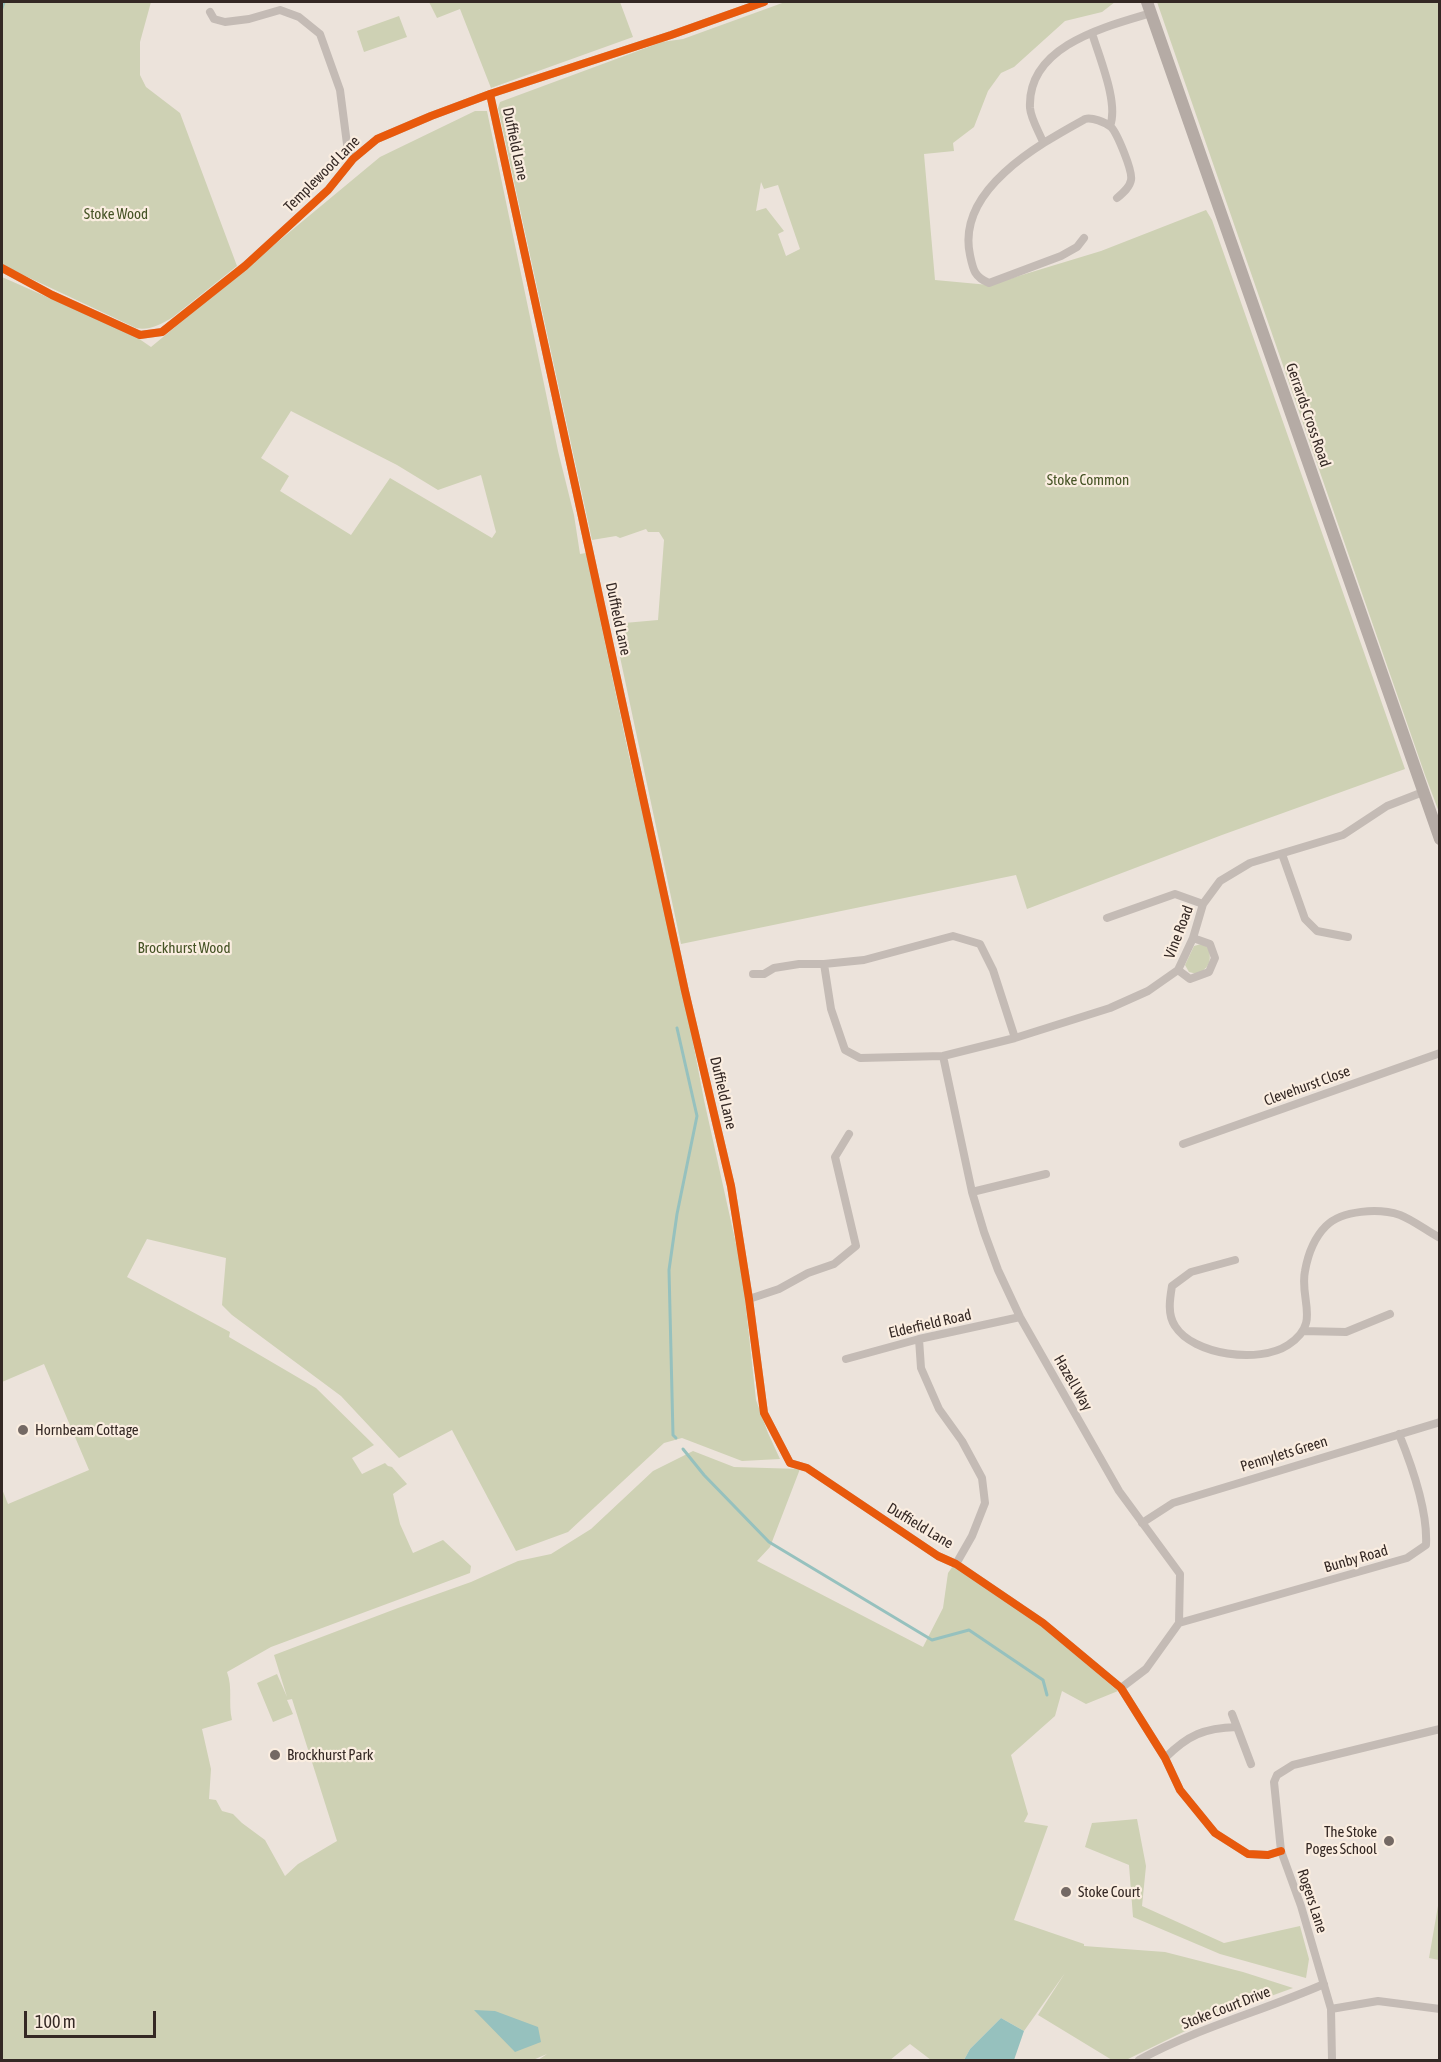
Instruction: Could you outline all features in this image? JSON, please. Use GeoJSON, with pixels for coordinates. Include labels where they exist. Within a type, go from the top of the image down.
{"type":"FeatureCollection","features":[{"type":"Feature","properties":{"kind":"main road","name":"Gerrards Cross Road"},"geometry":{"type":"LineString","coordinates":[[1149,7],[1440,839]]}},
{"type":"Feature","properties":{"kind":"street","name":"Templewood Lane"},"geometry":{"type":"LineString","coordinates":[[2,268],[52,295],[140,335],[162,332],[261,251],[328,190],[353,159],[377,139],[490,94],[764,2]]}},
{"type":"Feature","properties":{"kind":"street"},"geometry":{"type":"LineString","coordinates":[[1043,142],[1030,109],[1034,79],[1055,53],[1081,37],[1149,7]]}},
{"type":"Feature","properties":{"kind":"street"},"geometry":{"type":"LineString","coordinates":[[210,12],[214,19],[225,22],[249,19],[280,10],[299,17],[320,34],[340,90],[347,144],[353,159]]}},
{"type":"Feature","properties":{"kind":"street"},"geometry":{"type":"LineString","coordinates":[[1092,33],[1111,102],[1113,118],[1110,126]]}},
{"type":"Feature","properties":{"kind":"street","name":"Duffield Lane"},"geometry":{"type":"LineString","coordinates":[[490,94],[685,991],[731,1186],[764,1413],[790,1463],[807,1468],[938,1556],[956,1563],[1042,1623],[1121,1688],[1165,1758],[1180,1790],[1215,1833],[1248,1854],[1268,1855],[1281,1851]]}},
{"type":"Feature","properties":{"kind":"street"},"geometry":{"type":"LineString","coordinates":[[1084,238],[1077,247],[1061,256],[989,283],[980,279],[973,272],[968,249],[971,218],[981,199],[1014,165],[1043,142],[1089,117],[1110,126],[1124,154],[1131,176],[1128,188],[1118,198]]}},
{"type":"Feature","properties":{"kind":"street","name":"Vine Road"},"geometry":{"type":"LineString","coordinates":[[824,964],[831,1009],[845,1050],[860,1058],[943,1056],[1015,1038],[1110,1008],[1148,991],[1178,970],[1193,938],[1203,904],[1220,881],[1250,863],[1343,835],[1387,806],[1423,792]]}},
{"type":"Feature","properties":{"kind":"street"},"geometry":{"type":"LineString","coordinates":[[1282,854],[1305,919],[1317,931],[1348,937]]}},
{"type":"Feature","properties":{"kind":"street"},"geometry":{"type":"LineString","coordinates":[[1107,918],[1175,894],[1203,904]]}},
{"type":"Feature","properties":{"kind":"street"},"geometry":{"type":"LineString","coordinates":[[753,974],[764,974],[774,968],[799,964],[864,960],[953,936],[980,944],[993,970],[1015,1038]]}},
{"type":"Feature","properties":{"kind":"street"},"geometry":{"type":"LineString","coordinates":[[1178,970],[1190,979],[1209,972],[1215,958],[1210,944],[1193,938]]}},
{"type":"Feature","properties":{"kind":"street","name":"Clevehurst Close"},"geometry":{"type":"LineString","coordinates":[[1183,1144],[1440,1053]]}},
{"type":"Feature","properties":{"kind":"street","name":"Hazell Way"},"geometry":{"type":"LineString","coordinates":[[943,1056],[972,1192],[994,1261],[1020,1317],[1119,1491],[1180,1574],[1179,1623]]}},
{"type":"Feature","properties":{"kind":"street"},"geometry":{"type":"LineString","coordinates":[[749,1299],[779,1289],[808,1273],[834,1264],[856,1246],[835,1157],[849,1134]]}},
{"type":"Feature","properties":{"kind":"street"},"geometry":{"type":"LineString","coordinates":[[972,1192],[1046,1174]]}},
{"type":"Feature","properties":{"kind":"street"},"geometry":{"type":"LineString","coordinates":[[1235,1260],[1191,1272],[1172,1286],[1168,1303],[1174,1325],[1194,1344],[1226,1355],[1258,1355],[1286,1346],[1303,1331],[1308,1310],[1304,1274],[1311,1246],[1327,1225],[1351,1213],[1377,1211],[1401,1215],[1440,1238]]}},
{"type":"Feature","properties":{"kind":"street"},"geometry":{"type":"LineString","coordinates":[[1303,1331],[1346,1332],[1390,1314]]}},
{"type":"Feature","properties":{"kind":"street","name":"Elderfield Road"},"geometry":{"type":"LineString","coordinates":[[846,1359],[920,1339],[1020,1317]]}},
{"type":"Feature","properties":{"kind":"street"},"geometry":{"type":"LineString","coordinates":[[920,1339],[921,1368],[934,1398],[962,1441],[982,1478],[985,1503],[972,1536],[956,1563]]}},
{"type":"Feature","properties":{"kind":"street","name":"Pennylets Green"},"geometry":{"type":"LineString","coordinates":[[1142,1523],[1173,1503],[1440,1422]]}},
{"type":"Feature","properties":{"kind":"street","name":"Bunby Road"},"geometry":{"type":"LineString","coordinates":[[1179,1623],[1407,1558],[1426,1545],[1427,1527],[1400,1434]]}},
{"type":"Feature","properties":{"kind":"street"},"geometry":{"type":"LineString","coordinates":[[1121,1688],[1146,1669],[1179,1623]]}},
{"type":"Feature","properties":{"kind":"street"},"geometry":{"type":"LineString","coordinates":[[1232,1713],[1251,1764]]}},
{"type":"Feature","properties":{"kind":"street"},"geometry":{"type":"LineString","coordinates":[[1165,1758],[1177,1745],[1194,1734],[1237,1727]]}},
{"type":"Feature","properties":{"kind":"street","name":"Rogers Lane"},"geometry":{"type":"LineString","coordinates":[[1332,2061],[1331,2009],[1301,1906],[1281,1851],[1274,1782],[1277,1775],[1285,1768],[1440,1729]]}},
{"type":"Feature","properties":{"kind":"street","name":"Stoke Court Drive"},"geometry":{"type":"LineString","coordinates":[[1139,2061],[1160,2049],[1210,2028],[1324,1984]]}},
{"type":"Feature","properties":{"kind":"street"},"geometry":{"type":"LineString","coordinates":[[1331,2009],[1378,2001],[1440,2009]]}},
{"type":"Feature","properties":{"kind":"green space","name":"Stoke Wood"},"geometry":{"type":"Polygon","coordinates":[[[2,2],[151,2],[140,42],[140,75],[146,87],[180,113],[237,266],[173,317],[160,324],[146,329],[136,328],[2,265],[2,2]]]}},
{"type":"Feature","properties":{"kind":"green space"},"geometry":{"type":"Polygon","coordinates":[[[429,2],[620,2],[633,37],[491,88],[460,9],[437,18],[429,2]]]}},
{"type":"Feature","properties":{"kind":"green space","name":"Stoke Common"},"geometry":{"type":"Polygon","coordinates":[[[785,2],[1115,2],[1102,12],[1065,21],[1014,67],[1001,73],[988,91],[974,127],[953,143],[954,151],[924,154],[935,280],[989,285],[1101,251],[1206,210],[1212,220],[1405,769],[1027,909],[1016,875],[681,944],[613,624],[658,620],[664,540],[659,532],[648,532],[646,529],[620,538],[616,536],[592,540],[498,108],[500,102],[662,42],[683,39],[785,2]],[[761,182],[756,211],[766,208],[784,231],[778,234],[786,256],[800,249],[778,185],[764,189],[761,182]]]}},
{"type":"Feature","properties":{"kind":"green space"},"geometry":{"type":"Polygon","coordinates":[[[1157,2],[1439,2],[1439,812],[1425,775],[1157,2]]]}},
{"type":"Feature","properties":{"kind":"green space"},"geometry":{"type":"Polygon","coordinates":[[[399,16],[407,37],[364,52],[357,31],[399,16]]]}},
{"type":"Feature","properties":{"kind":"green space","name":"Brockhurst Wood"},"geometry":{"type":"Polygon","coordinates":[[[475,111],[487,111],[558,451],[574,515],[580,554],[586,553],[629,756],[677,958],[704,1100],[742,1271],[756,1400],[780,1459],[742,1461],[682,1438],[664,1443],[568,1532],[516,1551],[452,1430],[399,1458],[341,1396],[232,1315],[222,1305],[226,1258],[147,1239],[127,1277],[230,1332],[229,1337],[316,1388],[374,1445],[352,1458],[362,1474],[385,1463],[392,1467],[407,1484],[393,1494],[400,1524],[413,1553],[443,1540],[471,1566],[470,1573],[271,1647],[227,1672],[232,1720],[202,1729],[211,1769],[209,1799],[216,1800],[222,1811],[233,1814],[265,1840],[285,1876],[298,1864],[337,1841],[292,1699],[287,1700],[293,1714],[273,1722],[257,1683],[277,1674],[287,1697],[274,1655],[471,1582],[518,1561],[551,1554],[591,1529],[653,1471],[693,1451],[734,1467],[800,1469],[770,1547],[757,1561],[923,1647],[943,1608],[948,1573],[953,1566],[1041,1625],[1118,1691],[1086,1704],[1062,1691],[1055,1716],[1011,1755],[1028,1814],[1024,1822],[1048,1826],[1014,1920],[1084,1944],[1084,1946],[1165,1952],[1243,1972],[1293,1988],[1216,2016],[1126,2060],[1112,2060],[1038,2015],[1065,1973],[1024,2031],[1001,2018],[970,2049],[964,2060],[931,2060],[910,2044],[890,2060],[538,2060],[547,2054],[533,2060],[2,2060],[2,1489],[8,1504],[89,1470],[44,1364],[2,1382],[2,277],[135,336],[151,347],[380,157],[475,111]],[[291,411],[261,458],[289,476],[280,491],[351,535],[390,478],[492,538],[496,532],[481,475],[438,490],[397,465],[291,411]]]}},
{"type":"Feature","properties":{"kind":"green space"},"geometry":{"type":"Polygon","coordinates":[[[1201,944],[1208,947],[1209,963],[1197,974],[1189,972],[1185,965],[1194,946],[1201,944]]]}},
{"type":"Feature","properties":{"kind":"green space"},"geometry":{"type":"Polygon","coordinates":[[[1137,1819],[1146,1866],[1142,1906],[1224,1943],[1300,1926],[1309,1959],[1306,1978],[1220,1954],[1133,1917],[1129,1865],[1085,1847],[1092,1823],[1137,1819]]]}},
{"type":"Feature","properties":{"kind":"green space"},"geometry":{"type":"Polygon","coordinates":[[[1439,1900],[1440,1960],[1429,1958],[1439,1900]]]}},
{"type":"Feature","properties":{"kind":"water"},"geometry":{"type":"Polygon","coordinates":[[[474,2010],[495,2011],[538,2027],[541,2042],[515,2052],[474,2010]]]}},
{"type":"Feature","properties":{"kind":"water"},"geometry":{"type":"Polygon","coordinates":[[[1001,2018],[1024,2031],[1014,2060],[964,2060],[970,2049],[1001,2018]]]}},
{"type":"Feature","properties":{"kind":"waterway"},"geometry":{"type":"LineString","coordinates":[[2,8],[4,2]]}},
{"type":"Feature","properties":{"kind":"waterway"},"geometry":{"type":"LineString","coordinates":[[676,1438],[673,1435],[669,1270],[677,1214],[697,1116],[677,1028]]}},
{"type":"Feature","properties":{"kind":"waterway"},"geometry":{"type":"LineString","coordinates":[[683,1449],[704,1475],[769,1542],[932,1640],[969,1630],[1043,1680],[1047,1695]]}},
{"type":"Feature","properties":{"kind":"cycle path"},"geometry":{"type":"LineString","coordinates":[[2,268],[52,295],[140,335],[162,332],[245,266],[328,190],[353,159],[377,139],[490,94],[764,2]]}},
{"type":"Feature","properties":{"kind":"cycle path"},"geometry":{"type":"LineString","coordinates":[[490,94],[685,991],[731,1186],[764,1413],[790,1463],[807,1468],[1043,1623],[1121,1688],[1165,1758],[1180,1790],[1215,1833],[1248,1854],[1268,1855],[1281,1851]]}},
{"type":"Feature","properties":{"kind":"place","name":"Hornbeam Cottage"},"geometry":{"type":"Point","coordinates":[23,1430]}},
{"type":"Feature","properties":{"kind":"place","name":"Brockhurst Park"},"geometry":{"type":"Point","coordinates":[275,1755]}},
{"type":"Feature","properties":{"kind":"place","name":"The Stoke Poges School"},"geometry":{"type":"Point","coordinates":[1389,1841]}},
{"type":"Feature","properties":{"kind":"place","name":"Stoke Court"},"geometry":{"type":"Point","coordinates":[1066,1892]}}]}
